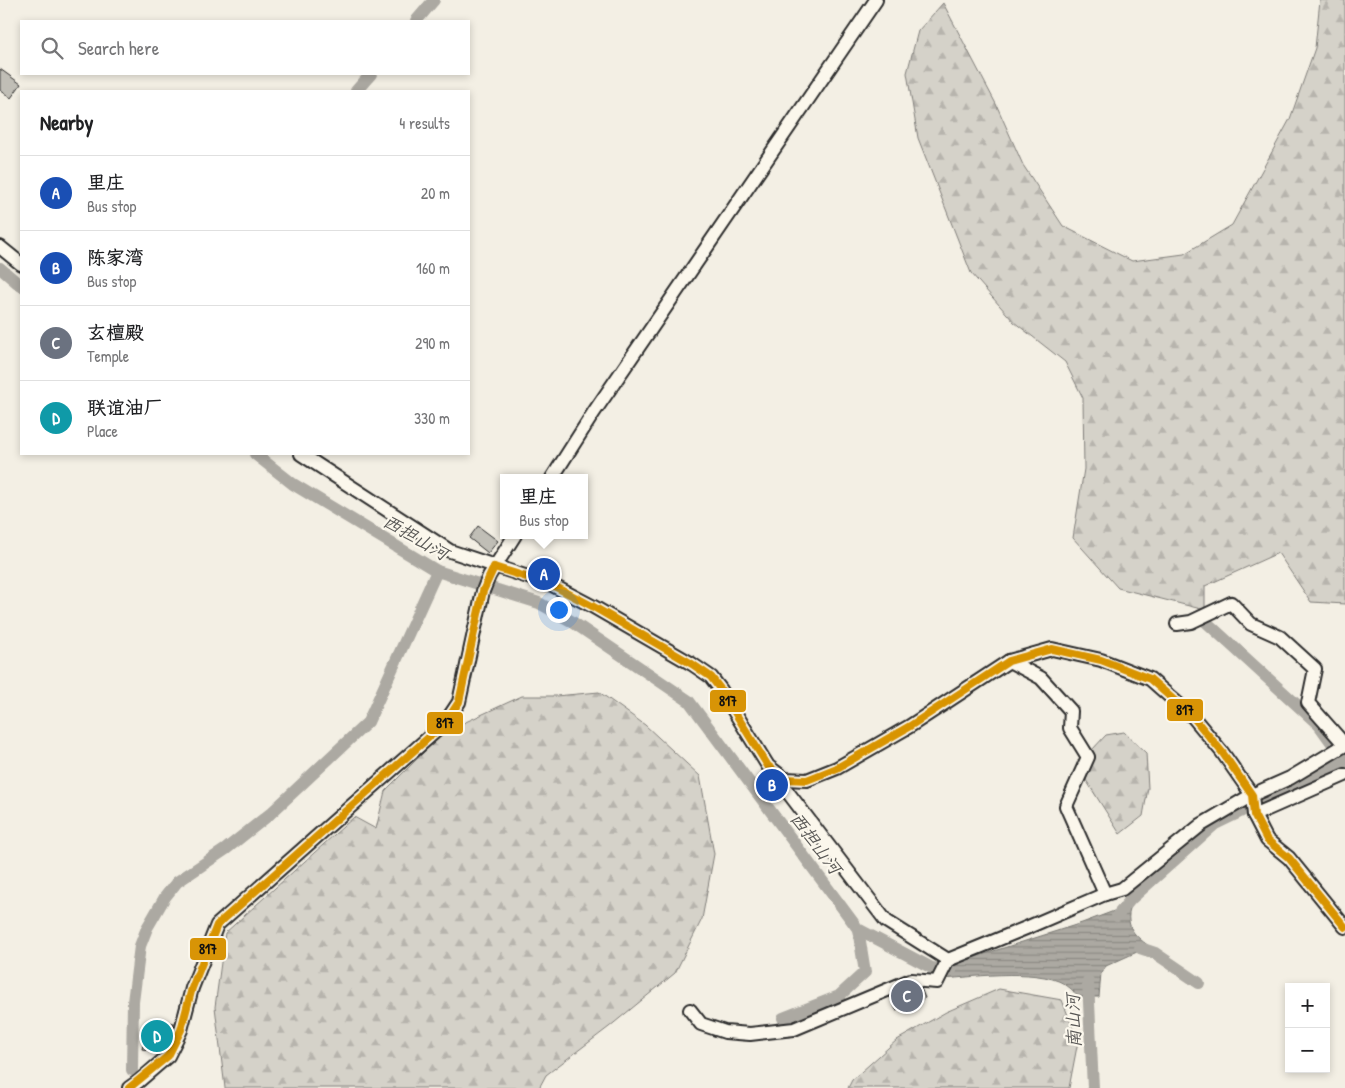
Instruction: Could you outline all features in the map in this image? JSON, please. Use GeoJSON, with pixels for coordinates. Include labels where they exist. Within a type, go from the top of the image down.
{"type":"FeatureCollection","features":[{"type":"Feature","properties":{"kind":"street"},"geometry":{"type":"LineString","coordinates":[[555,474],[594,412],[876,0]]}},
{"type":"Feature","properties":{"kind":"street"},"geometry":{"type":"LineString","coordinates":[[0,247],[20,263]]}},
{"type":"Feature","properties":{"kind":"street"},"geometry":{"type":"LineString","coordinates":[[303,455],[450,550],[492,571],[552,585],[692,664],[710,677],[721,690],[768,766],[886,921],[948,960]]}},
{"type":"Feature","properties":{"kind":"street"},"geometry":{"type":"LineString","coordinates":[[129,1088],[168,1056],[181,1030],[192,988],[217,925],[446,723],[459,702],[483,591],[492,571],[512,539]]}},
{"type":"Feature","properties":{"kind":"street"},"geometry":{"type":"LineString","coordinates":[[690,1010],[700,1024],[725,1032],[759,1033],[794,1029],[911,980],[938,982],[948,960],[1105,894],[1122,889],[1201,825],[1252,795],[1290,778],[1345,745],[1308,703],[1315,670],[1280,637],[1251,624],[1231,603],[1191,622],[1177,624]]}},
{"type":"Feature","properties":{"kind":"street"},"geometry":{"type":"LineString","coordinates":[[768,766],[785,779],[807,780],[837,768],[910,726],[1009,661],[1052,649],[1101,660],[1150,679],[1193,717],[1222,752],[1252,795],[1254,815],[1267,840],[1289,858],[1345,926]]}},
{"type":"Feature","properties":{"kind":"street"},"geometry":{"type":"LineString","coordinates":[[1009,661],[1041,678],[1071,711],[1070,728],[1088,757],[1066,806],[1105,894]]}},
{"type":"Feature","properties":{"kind":"street"},"geometry":{"type":"LineString","coordinates":[[1254,815],[1345,775]]}},
{"type":"Feature","properties":{"kind":"green space"},"geometry":{"type":"Polygon","coordinates":[[[1320,0],[1345,0],[1345,604],[1311,602],[1278,553],[1205,586],[1205,610],[1118,588],[1073,538],[1084,469],[1083,398],[1065,362],[1014,322],[971,273],[918,138],[907,73],[918,31],[943,3],[996,104],[1023,165],[1063,226],[1132,261],[1184,254],[1232,225],[1290,119],[1315,48],[1320,0]]]}},
{"type":"Feature","properties":{"kind":"green space"},"geometry":{"type":"Polygon","coordinates":[[[599,692],[645,725],[700,776],[714,854],[702,919],[675,973],[546,1075],[539,1088],[225,1088],[215,1007],[225,933],[354,817],[376,829],[385,791],[444,732],[522,696],[556,696],[599,692]]]}},
{"type":"Feature","properties":{"kind":"green space"},"geometry":{"type":"Polygon","coordinates":[[[1124,732],[1146,753],[1148,788],[1143,816],[1120,834],[1086,780],[1093,761],[1091,751],[1106,735],[1124,732]]]}},
{"type":"Feature","properties":{"kind":"green space"},"geometry":{"type":"Polygon","coordinates":[[[999,989],[1062,1000],[1078,1041],[1069,1088],[848,1088],[852,1080],[897,1040],[946,1012],[999,989]]]}},
{"type":"Feature","properties":{"kind":"shaded area"},"geometry":{"type":"Polygon","coordinates":[[[1124,901],[1131,905],[1129,921],[1134,932],[1143,942],[1156,951],[1154,955],[1137,952],[1106,966],[1101,973],[1099,997],[1078,997],[1071,989],[1059,981],[1027,975],[1009,974],[943,979],[950,965],[1082,923],[1114,911],[1124,901]]]}},
{"type":"Feature","properties":{"kind":"building"},"geometry":{"type":"Polygon","coordinates":[[[0,69],[21,84],[11,98],[0,90],[0,69]]]}},
{"type":"Feature","properties":{"kind":"building"},"geometry":{"type":"Polygon","coordinates":[[[478,526],[498,541],[488,553],[469,538],[478,526]]]}},
{"type":"Feature","properties":{"kind":"building"},"geometry":{"type":"Polygon","coordinates":[[[918,981],[925,998],[896,1010],[889,993],[918,981]]]}},
{"type":"Feature","properties":{"kind":"building"},"geometry":{"type":"Polygon","coordinates":[[[150,1022],[174,1023],[162,1052],[142,1049],[150,1022]]]}},
{"type":"Feature","properties":{"kind":"waterway"},"geometry":{"type":"LineString","coordinates":[[417,20],[434,0]]}},
{"type":"Feature","properties":{"kind":"waterway"},"geometry":{"type":"LineString","coordinates":[[357,90],[370,75]]}},
{"type":"Feature","properties":{"kind":"waterway","name":"西担山河"},"geometry":{"type":"LineString","coordinates":[[0,268],[20,285]]}},
{"type":"Feature","properties":{"kind":"waterway","name":"西担山河"},"geometry":{"type":"LineString","coordinates":[[256,455],[293,484],[437,571],[539,603],[571,621],[689,701],[858,929],[932,968],[951,971]]}},
{"type":"Feature","properties":{"kind":"waterway"},"geometry":{"type":"LineString","coordinates":[[132,1070],[133,1002],[140,946],[147,928],[165,897],[177,882],[226,849],[270,814],[368,722],[437,571]]}},
{"type":"Feature","properties":{"kind":"waterway"},"geometry":{"type":"LineString","coordinates":[[1204,620],[1319,725],[1342,757]]}},
{"type":"Feature","properties":{"kind":"waterway","name":"西担山河"},"geometry":{"type":"LineString","coordinates":[[1117,916],[1131,899],[1215,824],[1345,761]]}},
{"type":"Feature","properties":{"kind":"waterway"},"geometry":{"type":"LineString","coordinates":[[783,1018],[839,996],[865,972],[858,929]]}},
{"type":"Feature","properties":{"kind":"waterway"},"geometry":{"type":"LineString","coordinates":[[1140,948],[1155,953],[1199,983]]}},
{"type":"Feature","properties":{"kind":"waterway","name":"南山河"},"geometry":{"type":"LineString","coordinates":[[1088,981],[1093,1088]]}},
{"type":"Feature","properties":{"kind":"transit line","name":"817"},"geometry":{"type":"LineString","coordinates":[[494,567],[552,585],[592,606],[711,677],[768,766],[785,779],[807,780],[837,768],[910,726],[1009,661],[1052,649],[1101,660],[1150,679],[1193,717],[1222,752],[1252,795],[1254,815],[1267,840],[1289,858],[1345,927]]}},
{"type":"Feature","properties":{"kind":"transit line","name":"817"},"geometry":{"type":"LineString","coordinates":[[129,1088],[168,1056],[181,1030],[192,988],[217,925],[445,723],[459,702],[483,591],[494,567]]}},
{"type":"Feature","properties":{"kind":"place","name":"里庄"},"geometry":{"type":"Point","coordinates":[544,574]}},
{"type":"Feature","properties":{"kind":"place","name":"陈家湾"},"geometry":{"type":"Point","coordinates":[772,785]}},
{"type":"Feature","properties":{"kind":"place","name":"玄檀殿"},"geometry":{"type":"Point","coordinates":[907,996]}},
{"type":"Feature","properties":{"kind":"place","name":"联谊油厂"},"geometry":{"type":"Point","coordinates":[157,1036]}}]}
